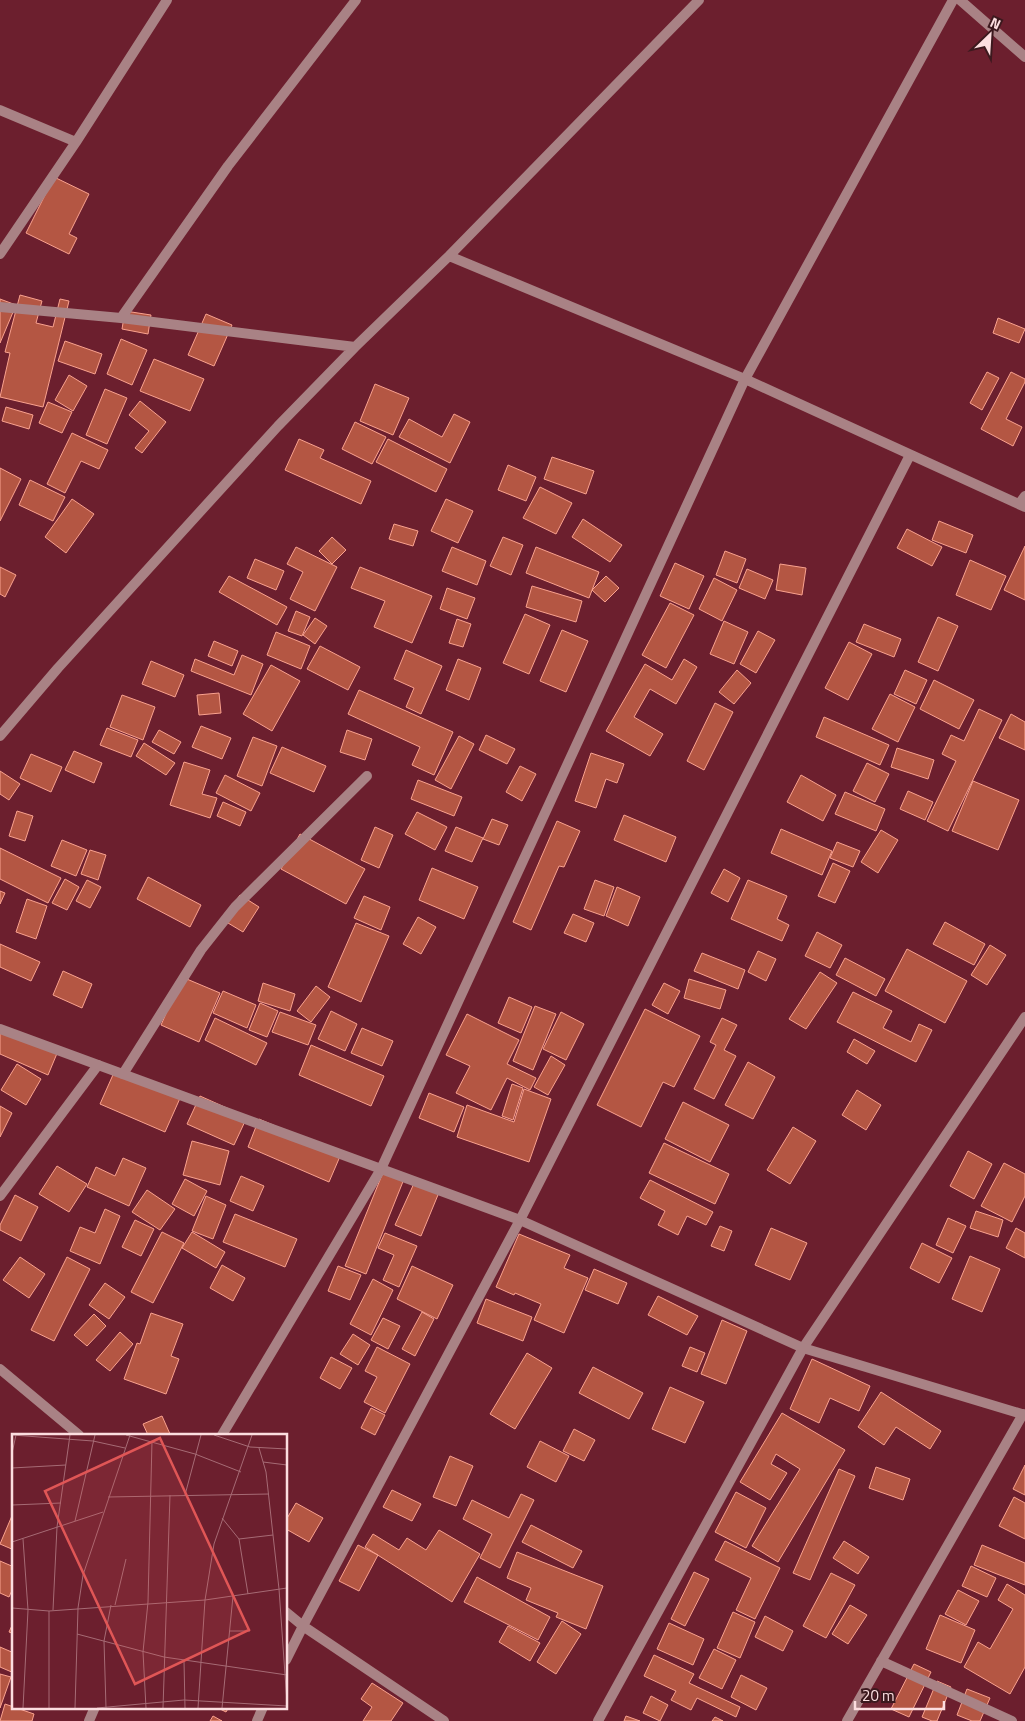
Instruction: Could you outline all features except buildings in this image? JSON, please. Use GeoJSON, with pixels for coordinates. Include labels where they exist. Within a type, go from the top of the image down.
{"type":"FeatureCollection","features":[{"type":"Feature","properties":{"kind":"street"},"geometry":{"type":"LineString","coordinates":[[0,254],[76,142],[167,0]]}},
{"type":"Feature","properties":{"kind":"street"},"geometry":{"type":"LineString","coordinates":[[121,318],[228,166],[356,0]]}},
{"type":"Feature","properties":{"kind":"street"},"geometry":{"type":"LineString","coordinates":[[0,736],[58,668],[272,434],[355,347],[449,256],[699,0]]}},
{"type":"Feature","properties":{"kind":"street"},"geometry":{"type":"LineString","coordinates":[[223,1434],[381,1169],[745,380],[953,0]]}},
{"type":"Feature","properties":{"kind":"street"},"geometry":{"type":"LineString","coordinates":[[960,0],[1025,57]]}},
{"type":"Feature","properties":{"kind":"street"},"geometry":{"type":"LineString","coordinates":[[0,110],[76,142]]}},
{"type":"Feature","properties":{"kind":"street"},"geometry":{"type":"LineString","coordinates":[[449,256],[745,380],[1023,502]]}},
{"type":"Feature","properties":{"kind":"street"},"geometry":{"type":"LineString","coordinates":[[0,307],[121,318],[355,347]]}},
{"type":"Feature","properties":{"kind":"street"},"geometry":{"type":"LineString","coordinates":[[288,1656],[520,1220],[910,454]]}},
{"type":"Feature","properties":{"kind":"street"},"geometry":{"type":"LineString","coordinates":[[123,1074],[202,950],[235,907],[367,776]]}},
{"type":"Feature","properties":{"kind":"street"},"geometry":{"type":"LineString","coordinates":[[598,1721],[803,1348],[1025,1017]]}},
{"type":"Feature","properties":{"kind":"street"},"geometry":{"type":"LineString","coordinates":[[0,1029],[520,1220],[803,1348],[1024,1415],[847,1721]]}},
{"type":"Feature","properties":{"kind":"street"},"geometry":{"type":"LineString","coordinates":[[0,1196],[98,1065]]}},
{"type":"Feature","properties":{"kind":"street"},"geometry":{"type":"LineString","coordinates":[[0,1369],[78,1434]]}},
{"type":"Feature","properties":{"kind":"street"},"geometry":{"type":"LineString","coordinates":[[288,1614],[303,1626],[441,1720]]}},
{"type":"Feature","properties":{"kind":"street"},"geometry":{"type":"LineString","coordinates":[[881,1661],[1012,1721]]}},
{"type":"Feature","properties":{"kind":"street"},"geometry":{"type":"LineString","coordinates":[[89,1721],[94,1708]]}},
{"type":"Feature","properties":{"kind":"street"},"geometry":{"type":"LineString","coordinates":[[257,1721],[263,1708]]}}]}
